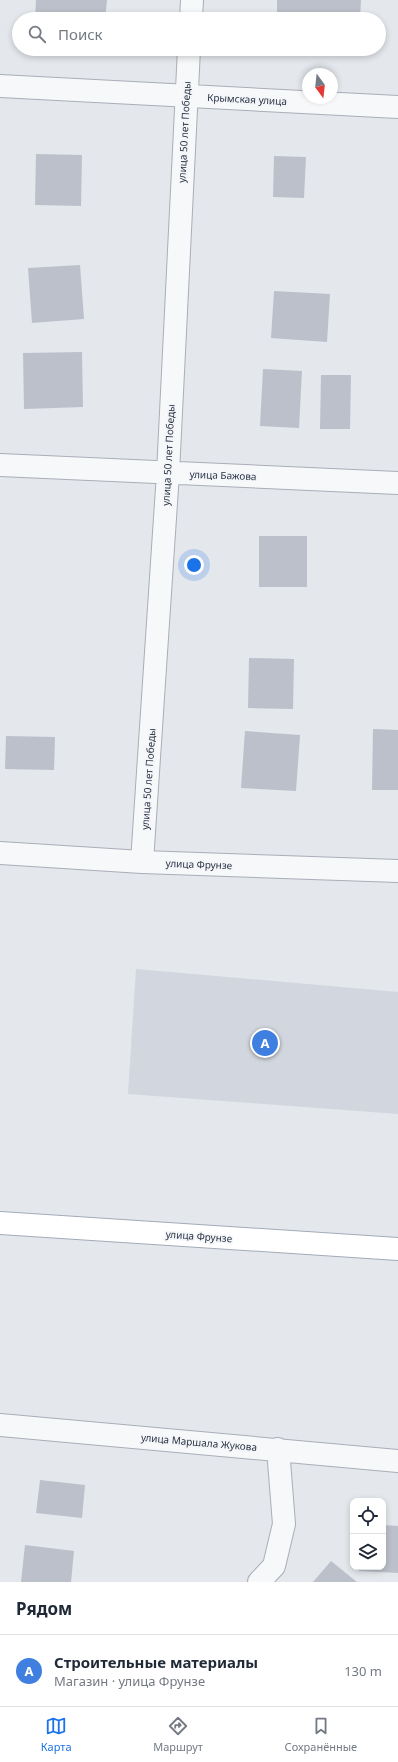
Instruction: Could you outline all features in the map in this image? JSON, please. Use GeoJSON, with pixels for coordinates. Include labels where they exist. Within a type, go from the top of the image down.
{"type":"FeatureCollection","features":[{"type":"Feature","properties":{"kind":"main road","name":"улица Фрунзе"},"geometry":{"type":"LineString","coordinates":[[0,1223],[398,1249]]}},
{"type":"Feature","properties":{"kind":"street"},"geometry":{"type":"LineString","coordinates":[[191,12],[192,0]]}},
{"type":"Feature","properties":{"kind":"street","name":"улица 50 лет Победы"},"geometry":{"type":"LineString","coordinates":[[142,862],[168,473],[185,96],[188,56]]}},
{"type":"Feature","properties":{"kind":"street","name":"Крымская улица"},"geometry":{"type":"LineString","coordinates":[[0,86],[398,107]]}},
{"type":"Feature","properties":{"kind":"street","name":"улица Бажова"},"geometry":{"type":"LineString","coordinates":[[0,465],[398,483]]}},
{"type":"Feature","properties":{"kind":"street","name":"улица Фрунзе"},"geometry":{"type":"LineString","coordinates":[[0,853],[142,862],[398,871]]}},
{"type":"Feature","properties":{"kind":"street","name":"улица Маршала Жукова"},"geometry":{"type":"LineString","coordinates":[[0,1425],[398,1461]]}},
{"type":"Feature","properties":{"kind":"street"},"geometry":{"type":"LineString","coordinates":[[259,1582],[274,1566],[284,1524],[278,1449]]}},
{"type":"Feature","properties":{"kind":"shaded area"},"geometry":{"type":"Polygon","coordinates":[[[136,969],[398,992],[398,1114],[128,1094],[136,969]]]}},
{"type":"Feature","properties":{"kind":"building"},"geometry":{"type":"Polygon","coordinates":[[[36,0],[107,0],[106,12],[35,12],[36,0]]]}},
{"type":"Feature","properties":{"kind":"building"},"geometry":{"type":"Polygon","coordinates":[[[277,0],[361,0],[360,12],[277,12],[277,0]]]}},
{"type":"Feature","properties":{"kind":"building"},"geometry":{"type":"Polygon","coordinates":[[[36,154],[82,155],[81,206],[35,205],[36,154]]]}},
{"type":"Feature","properties":{"kind":"building"},"geometry":{"type":"Polygon","coordinates":[[[274,156],[306,157],[304,198],[273,197],[274,156]]]}},
{"type":"Feature","properties":{"kind":"building"},"geometry":{"type":"Polygon","coordinates":[[[80,265],[84,319],[32,323],[28,268],[80,265]]]}},
{"type":"Feature","properties":{"kind":"building"},"geometry":{"type":"Polygon","coordinates":[[[274,291],[330,294],[327,342],[271,338],[274,291]]]}},
{"type":"Feature","properties":{"kind":"building"},"geometry":{"type":"Polygon","coordinates":[[[82,352],[83,407],[24,409],[23,353],[82,352]]]}},
{"type":"Feature","properties":{"kind":"building"},"geometry":{"type":"Polygon","coordinates":[[[263,369],[302,371],[299,428],[260,426],[263,369]]]}},
{"type":"Feature","properties":{"kind":"building"},"geometry":{"type":"Polygon","coordinates":[[[321,375],[351,375],[350,429],[320,429],[321,375]]]}},
{"type":"Feature","properties":{"kind":"building"},"geometry":{"type":"Polygon","coordinates":[[[259,536],[307,536],[307,587],[259,587],[259,536]]]}},
{"type":"Feature","properties":{"kind":"building"},"geometry":{"type":"Polygon","coordinates":[[[249,658],[294,659],[293,709],[248,708],[249,658]]]}},
{"type":"Feature","properties":{"kind":"building"},"geometry":{"type":"Polygon","coordinates":[[[373,729],[398,730],[398,790],[372,790],[373,729]]]}},
{"type":"Feature","properties":{"kind":"building"},"geometry":{"type":"Polygon","coordinates":[[[245,731],[300,735],[296,791],[241,788],[245,731]]]}},
{"type":"Feature","properties":{"kind":"building"},"geometry":{"type":"Polygon","coordinates":[[[6,736],[55,737],[54,770],[5,769],[6,736]]]}},
{"type":"Feature","properties":{"kind":"building"},"geometry":{"type":"Polygon","coordinates":[[[40,1480],[85,1485],[82,1518],[36,1513],[40,1480]]]}},
{"type":"Feature","properties":{"kind":"building"},"geometry":{"type":"Polygon","coordinates":[[[386,1525],[398,1526],[398,1573],[359,1571],[386,1570],[386,1525]]]}},
{"type":"Feature","properties":{"kind":"building"},"geometry":{"type":"Polygon","coordinates":[[[25,1545],[74,1551],[71,1582],[21,1582],[25,1545]]]}},
{"type":"Feature","properties":{"kind":"building"},"geometry":{"type":"Polygon","coordinates":[[[331,1561],[357,1582],[313,1582],[331,1561]]]}},
{"type":"Feature","properties":{"kind":"place","name":"Строительные материалы"},"geometry":{"type":"Point","coordinates":[265,1043]}}]}
